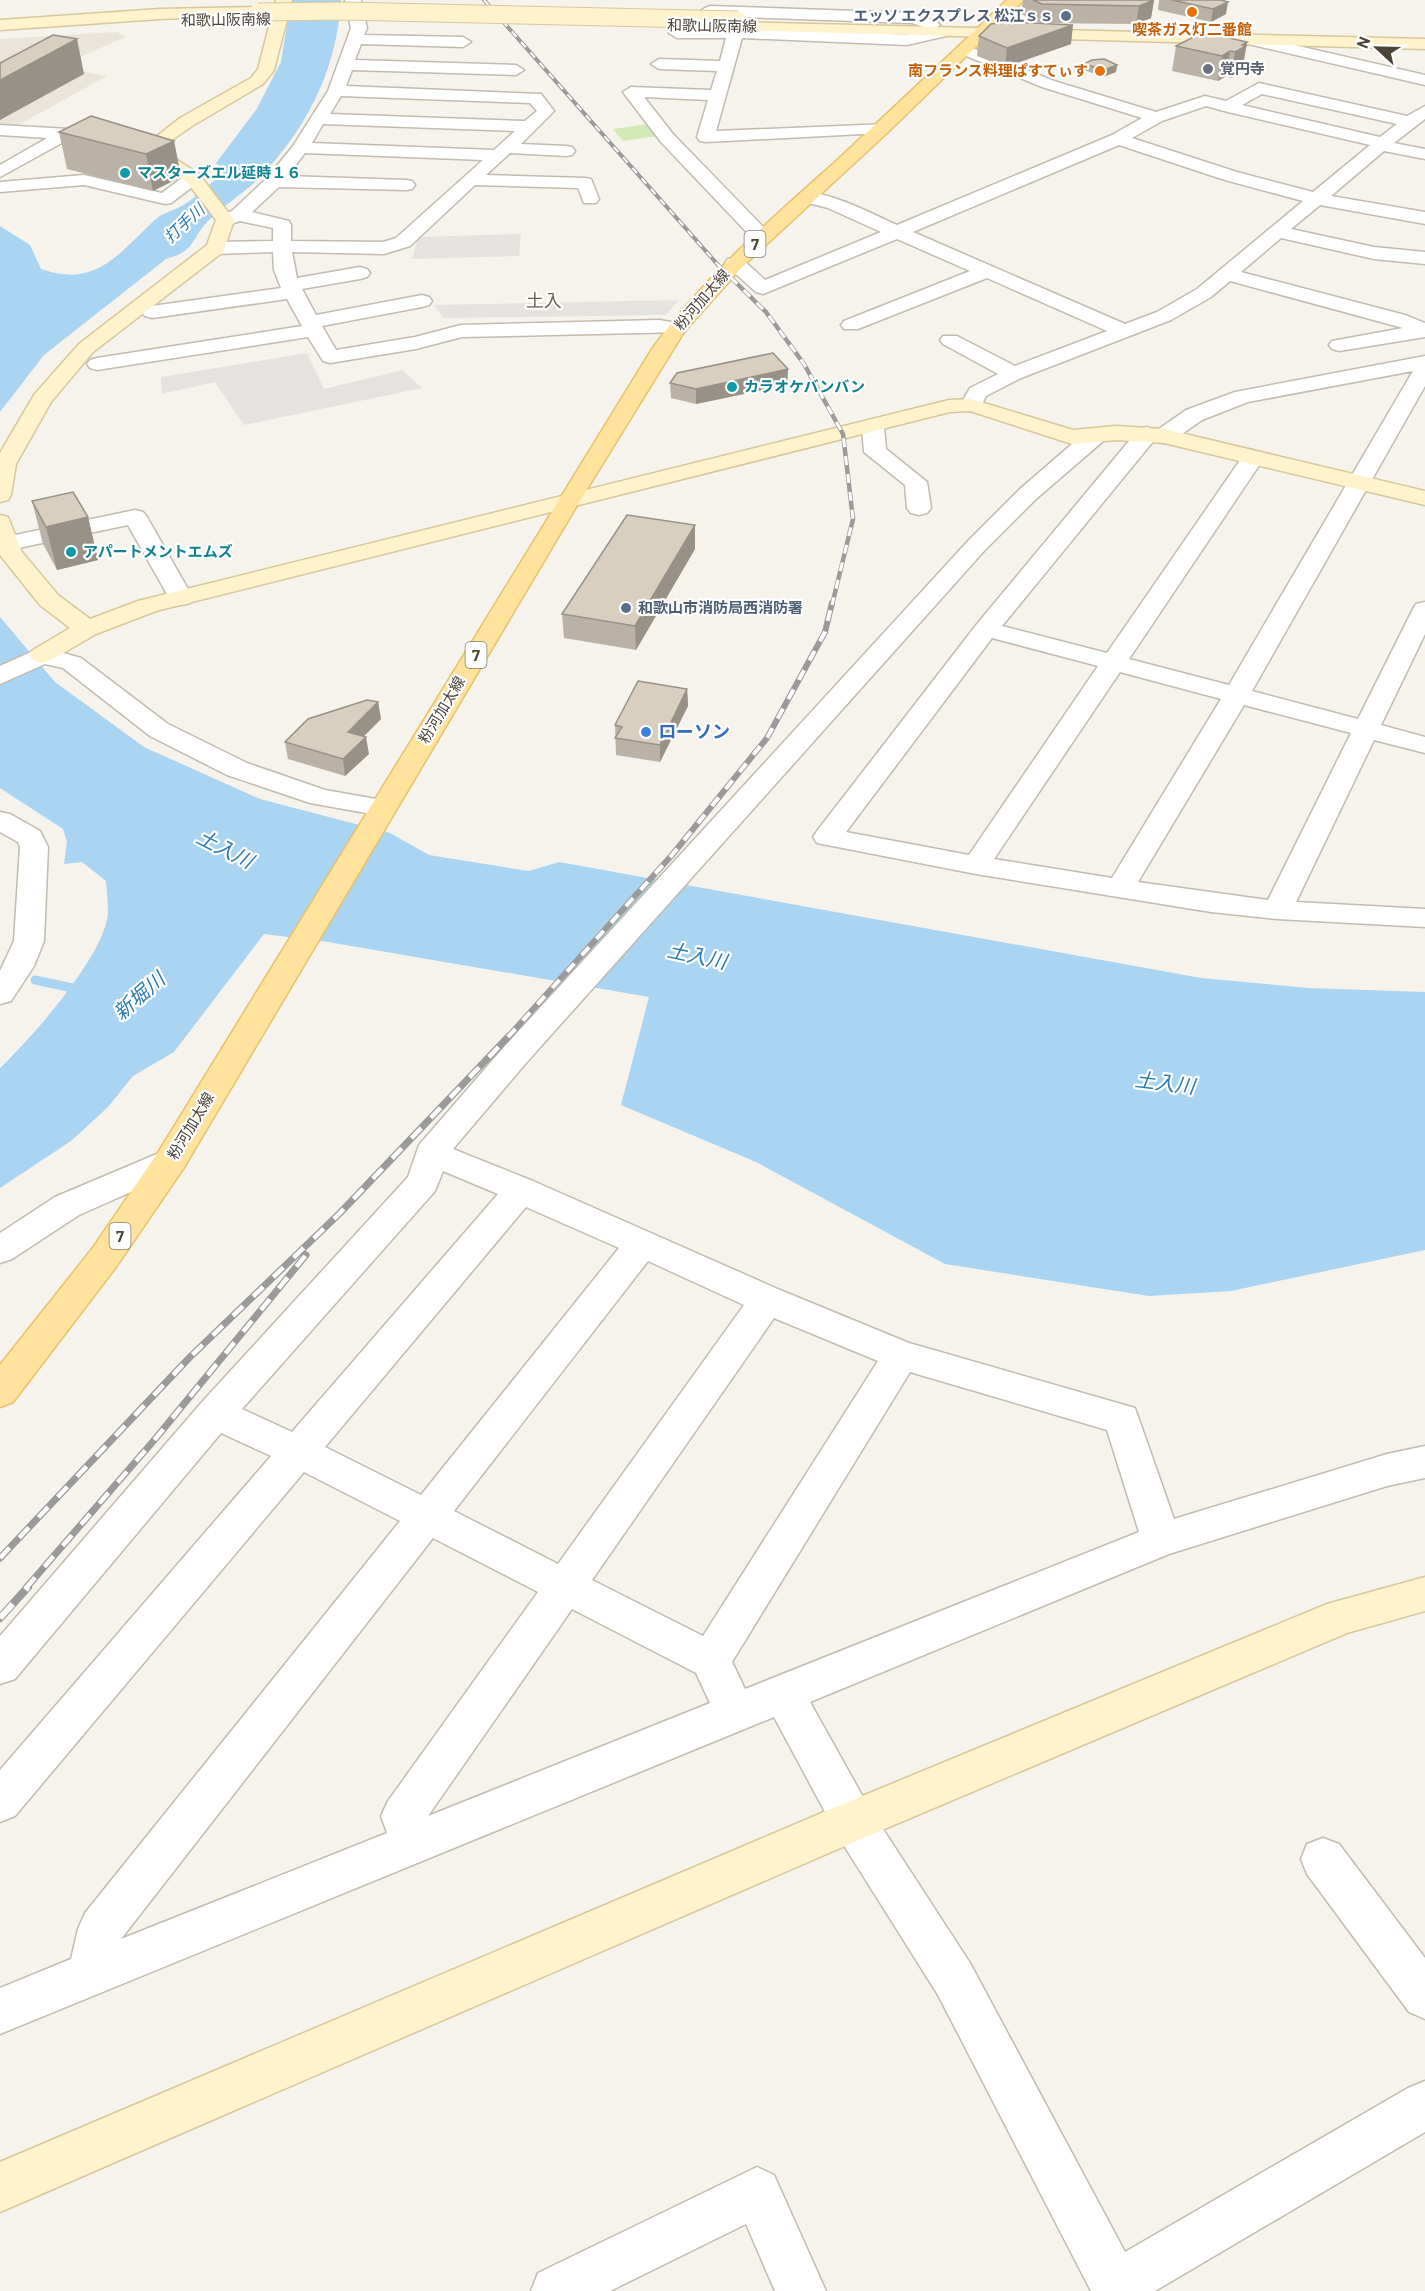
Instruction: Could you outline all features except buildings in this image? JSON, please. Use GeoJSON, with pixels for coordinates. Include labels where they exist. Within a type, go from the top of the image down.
{"type":"FeatureCollection","features":[{"type":"Feature","properties":{"kind":"main road","name":"粉河加太線"},"geometry":{"type":"LineString","coordinates":[[0,1392],[104,1258],[171,1160],[568,502],[659,353],[677,328],[735,263],[882,128],[1016,0]]}},
{"type":"Feature","properties":{"kind":"street"},"geometry":{"type":"LineString","coordinates":[[284,0],[266,70],[257,81],[155,140],[159,156],[193,178],[228,216],[282,225],[284,270],[291,289],[330,357],[416,343],[460,331],[659,326],[677,328]]}},
{"type":"Feature","properties":{"kind":"street"},"geometry":{"type":"LineString","coordinates":[[0,495],[5,464],[37,409],[86,348],[216,248],[228,216],[274,181],[300,148],[336,91],[357,39],[359,28],[352,0]]}},
{"type":"Feature","properties":{"kind":"street"},"geometry":{"type":"LineString","coordinates":[[726,0],[677,33],[736,27],[706,137],[882,128]]}},
{"type":"Feature","properties":{"kind":"street"},"geometry":{"type":"LineString","coordinates":[[710,11],[914,18],[936,29]]}},
{"type":"Feature","properties":{"kind":"street","name":"和歌山阪南線"},"geometry":{"type":"LineString","coordinates":[[0,25],[160,14],[736,27],[1425,36]]}},
{"type":"Feature","properties":{"kind":"street","name":"和歌山阪南線"},"geometry":{"type":"LineString","coordinates":[[0,32],[257,15]]}},
{"type":"Feature","properties":{"kind":"street","name":"和歌山阪南線"},"geometry":{"type":"LineString","coordinates":[[984,30],[1425,44]]}},
{"type":"Feature","properties":{"kind":"street"},"geometry":{"type":"LineString","coordinates":[[357,39],[463,42]]}},
{"type":"Feature","properties":{"kind":"street"},"geometry":{"type":"LineString","coordinates":[[1250,40],[1425,80]]}},
{"type":"Feature","properties":{"kind":"street"},"geometry":{"type":"LineString","coordinates":[[964,50],[1048,84],[1156,117]]}},
{"type":"Feature","properties":{"kind":"street"},"geometry":{"type":"LineString","coordinates":[[659,64],[726,66]]}},
{"type":"Feature","properties":{"kind":"street"},"geometry":{"type":"LineString","coordinates":[[347,65],[516,70]]}},
{"type":"Feature","properties":{"kind":"street"},"geometry":{"type":"LineString","coordinates":[[1228,107],[1259,88],[1409,122]]}},
{"type":"Feature","properties":{"kind":"street"},"geometry":{"type":"LineString","coordinates":[[216,248],[282,246],[384,248],[403,242],[546,111],[535,98],[336,91]]}},
{"type":"Feature","properties":{"kind":"street"},"geometry":{"type":"LineString","coordinates":[[718,95],[631,92],[667,138],[762,237]]}},
{"type":"Feature","properties":{"kind":"street"},"geometry":{"type":"LineString","coordinates":[[735,263],[763,288],[1118,139],[1156,117],[1205,101],[1425,154]]}},
{"type":"Feature","properties":{"kind":"street"},"geometry":{"type":"LineString","coordinates":[[971,405],[977,392],[1014,374],[1164,316],[1204,293],[1382,144],[1425,111]]}},
{"type":"Feature","properties":{"kind":"street"},"geometry":{"type":"LineString","coordinates":[[318,119],[530,126]]}},
{"type":"Feature","properties":{"kind":"street"},"geometry":{"type":"LineString","coordinates":[[0,130],[66,142]]}},
{"type":"Feature","properties":{"kind":"street"},"geometry":{"type":"LineString","coordinates":[[0,172],[44,147],[66,142],[125,138]]}},
{"type":"Feature","properties":{"kind":"street"},"geometry":{"type":"LineString","coordinates":[[1118,139],[1217,173],[1285,192],[1425,218]]}},
{"type":"Feature","properties":{"kind":"street"},"geometry":{"type":"LineString","coordinates":[[300,148],[566,151]]}},
{"type":"Feature","properties":{"kind":"street"},"geometry":{"type":"LineString","coordinates":[[0,187],[84,180],[165,198],[193,178]]}},
{"type":"Feature","properties":{"kind":"street"},"geometry":{"type":"LineString","coordinates":[[471,180],[585,183],[590,199]]}},
{"type":"Feature","properties":{"kind":"street"},"geometry":{"type":"LineString","coordinates":[[274,181],[406,185]]}},
{"type":"Feature","properties":{"kind":"street"},"geometry":{"type":"LineString","coordinates":[[807,197],[834,204],[1126,332]]}},
{"type":"Feature","properties":{"kind":"street"},"geometry":{"type":"LineString","coordinates":[[1278,231],[1374,253],[1425,258]]}},
{"type":"Feature","properties":{"kind":"street"},"geometry":{"type":"LineString","coordinates":[[850,325],[987,271]]}},
{"type":"Feature","properties":{"kind":"street"},"geometry":{"type":"LineString","coordinates":[[152,312],[291,289],[360,273]]}},
{"type":"Feature","properties":{"kind":"street"},"geometry":{"type":"LineString","coordinates":[[1226,274],[1398,318],[1425,331]]}},
{"type":"Feature","properties":{"kind":"street"},"geometry":{"type":"LineString","coordinates":[[97,364],[312,326],[422,301]]}},
{"type":"Feature","properties":{"kind":"street"},"geometry":{"type":"LineString","coordinates":[[1339,345],[1425,331]]}},
{"type":"Feature","properties":{"kind":"street"},"geometry":{"type":"LineString","coordinates":[[950,340],[1014,374]]}},
{"type":"Feature","properties":{"kind":"street"},"geometry":{"type":"LineString","coordinates":[[1425,362],[1243,397],[1194,415],[1156,435],[986,629],[826,837],[976,865],[1211,903],[1277,910],[1425,918]]}},
{"type":"Feature","properties":{"kind":"street"},"geometry":{"type":"LineString","coordinates":[[1120,888],[1236,696],[1425,368]]}},
{"type":"Feature","properties":{"kind":"street"},"geometry":{"type":"LineString","coordinates":[[0,676],[87,629],[147,606],[873,427],[949,406],[971,405],[1050,432],[1072,437],[1094,437],[1116,433],[1156,435],[1425,498]]}},
{"type":"Feature","properties":{"kind":"street"},"geometry":{"type":"LineString","coordinates":[[873,427],[875,452],[916,482],[919,508]]}},
{"type":"Feature","properties":{"kind":"street"},"geometry":{"type":"LineString","coordinates":[[0,1666],[215,1413],[423,1182],[431,1153],[515,1055],[976,546],[1028,494],[1094,437]]}},
{"type":"Feature","properties":{"kind":"street"},"geometry":{"type":"LineString","coordinates":[[976,865],[1253,458]]}},
{"type":"Feature","properties":{"kind":"street"},"geometry":{"type":"LineString","coordinates":[[87,629],[49,600],[11,554],[4,533],[135,517],[181,598]]}},
{"type":"Feature","properties":{"kind":"street"},"geometry":{"type":"LineString","coordinates":[[1277,910],[1425,609]]}},
{"type":"Feature","properties":{"kind":"street"},"geometry":{"type":"LineString","coordinates":[[986,629],[1425,745]]}},
{"type":"Feature","properties":{"kind":"street"},"geometry":{"type":"LineString","coordinates":[[42,655],[72,663],[159,730],[237,769],[320,797],[383,808]]}},
{"type":"Feature","properties":{"kind":"street"},"geometry":{"type":"LineString","coordinates":[[0,820],[30,837],[34,847],[29,941],[19,966],[0,994]]}},
{"type":"Feature","properties":{"kind":"street"},"geometry":{"type":"LineString","coordinates":[[431,1153],[521,1190],[767,1300],[901,1355],[1122,1419],[1161,1539]]}},
{"type":"Feature","properties":{"kind":"street"},"geometry":{"type":"LineString","coordinates":[[0,1250],[67,1206],[171,1160]]}},
{"type":"Feature","properties":{"kind":"street"},"geometry":{"type":"LineString","coordinates":[[0,1802],[521,1190]]}},
{"type":"Feature","properties":{"kind":"street"},"geometry":{"type":"LineString","coordinates":[[91,1974],[101,1929],[642,1244]]}},
{"type":"Feature","properties":{"kind":"street"},"geometry":{"type":"LineString","coordinates":[[413,1844],[403,1816],[767,1300]]}},
{"type":"Feature","properties":{"kind":"street"},"geometry":{"type":"LineString","coordinates":[[711,1660],[901,1355]]}},
{"type":"Feature","properties":{"kind":"street"},"geometry":{"type":"LineString","coordinates":[[215,1413],[299,1452],[711,1660],[735,1713]]}},
{"type":"Feature","properties":{"kind":"street"},"geometry":{"type":"LineString","coordinates":[[0,2010],[1161,1539],[1387,1470],[1425,1462]]}},
{"type":"Feature","properties":{"kind":"street"},"geometry":{"type":"LineString","coordinates":[[0,2187],[853,1821],[1341,1617],[1425,1594]]}},
{"type":"Feature","properties":{"kind":"street"},"geometry":{"type":"LineString","coordinates":[[783,1693],[853,1821],[954,1979],[1116,2288],[1425,2104]]}},
{"type":"Feature","properties":{"kind":"street"},"geometry":{"type":"LineString","coordinates":[[1323,1859],[1425,1996]]}},
{"type":"Feature","properties":{"kind":"street"},"geometry":{"type":"LineString","coordinates":[[556,2291],[757,2192],[801,2291]]}},
{"type":"Feature","properties":{"kind":"shaded area"},"geometry":{"type":"Polygon","coordinates":[[[117,32],[126,37],[84,55],[62,68],[107,76],[13,128],[0,127],[0,39],[117,32]]]}},
{"type":"Feature","properties":{"kind":"shaded area"},"geometry":{"type":"Polygon","coordinates":[[[521,234],[519,256],[412,259],[418,237],[521,234]]]}},
{"type":"Feature","properties":{"kind":"shaded area"},"geometry":{"type":"Polygon","coordinates":[[[679,300],[666,315],[443,318],[434,305],[679,300]]]}},
{"type":"Feature","properties":{"kind":"shaded area"},"geometry":{"type":"Polygon","coordinates":[[[307,353],[324,389],[402,370],[422,388],[244,425],[215,382],[162,394],[161,377],[307,353]]]}},
{"type":"Feature","properties":{"kind":"green space"},"geometry":{"type":"Polygon","coordinates":[[[648,124],[659,136],[623,141],[613,129],[648,124]]]}},
{"type":"Feature","properties":{"kind":"water","name":"打手川"},"geometry":{"type":"Polygon","coordinates":[[[291,0],[341,0],[334,47],[327,70],[309,112],[297,132],[261,177],[208,221],[188,248],[166,259],[44,355],[0,412],[0,226],[30,245],[41,269],[61,274],[78,274],[93,271],[106,264],[159,217],[195,197],[225,171],[216,163],[256,110],[281,62],[291,0]]]}},
{"type":"Feature","properties":{"kind":"water"},"geometry":{"type":"Polygon","coordinates":[[[0,617],[55,682],[144,747],[260,799],[390,833],[429,855],[529,871],[559,862],[1201,978],[1309,988],[1425,992],[1425,1250],[1231,1291],[1149,1296],[945,1264],[756,1162],[621,1105],[649,997],[328,942],[264,934],[174,1052],[133,1076],[108,1107],[71,1141],[0,1188],[0,1068],[47,1018],[80,974],[94,952],[108,914],[106,881],[82,862],[64,864],[67,842],[63,829],[0,788],[0,617]]]}},
{"type":"Feature","properties":{"kind":"waterway"},"geometry":{"type":"LineString","coordinates":[[35,980],[82,990]]}},
{"type":"Feature","properties":{"kind":"railway"},"geometry":{"type":"LineString","coordinates":[[484,0],[719,266]]}},
{"type":"Feature","properties":{"kind":"railway"},"geometry":{"type":"LineString","coordinates":[[719,266],[766,312],[804,364],[843,434],[853,519],[832,605]]}},
{"type":"Feature","properties":{"kind":"railway"},"geometry":{"type":"LineString","coordinates":[[508,1037],[672,855],[767,738],[825,632],[832,603]]}},
{"type":"Feature","properties":{"kind":"railway"},"geometry":{"type":"LineString","coordinates":[[0,1558],[189,1358],[340,1213],[509,1036]]}},
{"type":"Feature","properties":{"kind":"railway"},"geometry":{"type":"LineString","coordinates":[[26,1588],[156,1438],[306,1255]]}},
{"type":"Feature","properties":{"kind":"railway"},"geometry":{"type":"LineString","coordinates":[[0,1618],[28,1587]]}},
{"type":"Feature","properties":{"kind":"place","name":"喫茶ガス灯二番館"},"geometry":{"type":"Point","coordinates":[1192,12]}},
{"type":"Feature","properties":{"kind":"place","name":"エッソ エクスプレス 松江ｓｓ"},"geometry":{"type":"Point","coordinates":[1066,16]}},
{"type":"Feature","properties":{"kind":"place","name":"覚円寺"},"geometry":{"type":"Point","coordinates":[1208,69]}},
{"type":"Feature","properties":{"kind":"place","name":"南フランス料理ぱすてぃす"},"geometry":{"type":"Point","coordinates":[1100,71]}},
{"type":"Feature","properties":{"kind":"place","name":"マスターズエル延時１６"},"geometry":{"type":"Point","coordinates":[125,173]}},
{"type":"Feature","properties":{"kind":"place","name":"カラオケバンバン"},"geometry":{"type":"Point","coordinates":[732,387]}},
{"type":"Feature","properties":{"kind":"place","name":"アパートメントエムズ"},"geometry":{"type":"Point","coordinates":[71,552]}},
{"type":"Feature","properties":{"kind":"place","name":"和歌山市消防局西消防署"},"geometry":{"type":"Point","coordinates":[626,608]}},
{"type":"Feature","properties":{"kind":"place","name":"ローソン"},"geometry":{"type":"Point","coordinates":[646,732]}},
{"type":"Feature","properties":{"kind":"district","name":"土入"},"geometry":{"type":"Point","coordinates":[544,301]}},
{"type":"Feature","properties":{"kind":"water label","name":"土入川"},"geometry":{"type":"Point","coordinates":[225,849]}},
{"type":"Feature","properties":{"kind":"water label","name":"土入川"},"geometry":{"type":"Point","coordinates":[697,956]}},
{"type":"Feature","properties":{"kind":"water label","name":"新堀川"},"geometry":{"type":"Point","coordinates":[139,996]}},
{"type":"Feature","properties":{"kind":"water label","name":"土入川"},"geometry":{"type":"Point","coordinates":[1165,1083]}}]}
